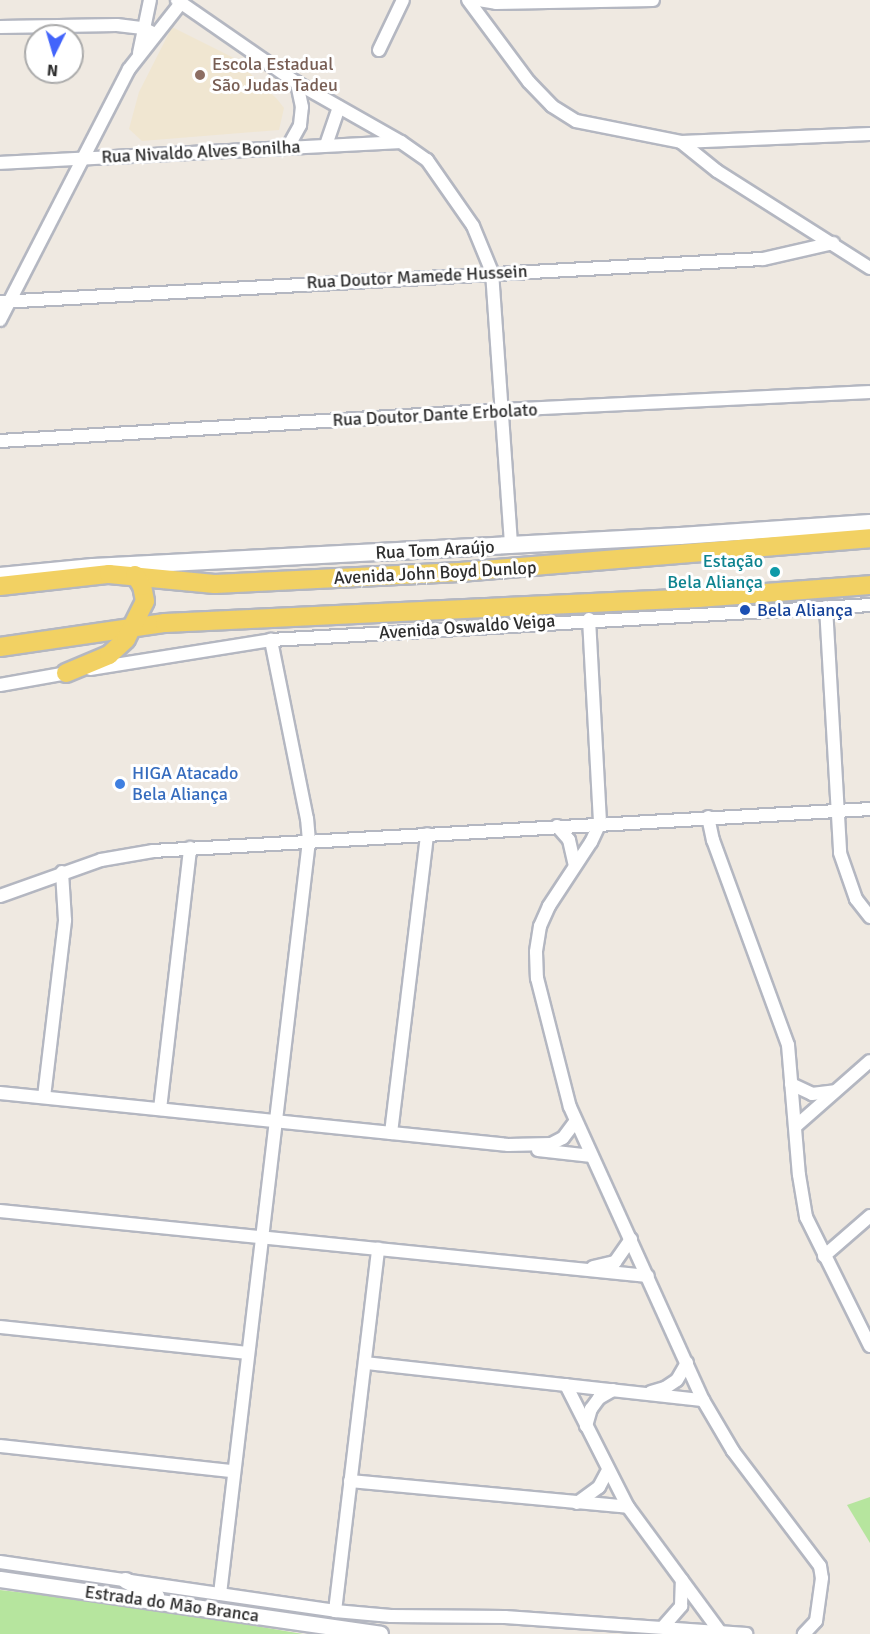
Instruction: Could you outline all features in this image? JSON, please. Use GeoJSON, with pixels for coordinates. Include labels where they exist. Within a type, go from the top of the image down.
{"type":"FeatureCollection","features":[{"type":"Feature","properties":{"kind":"main road","name":"Rua Tom Araújo"},"geometry":{"type":"LineString","coordinates":[[101,570],[870,523]]}},
{"type":"Feature","properties":{"kind":"main road","name":"Avenida John Boyd Dunlop"},"geometry":{"type":"LineString","coordinates":[[2,580],[101,570],[215,584],[366,577],[544,567],[870,538]]}},
{"type":"Feature","properties":{"kind":"main road"},"geometry":{"type":"LineString","coordinates":[[66,673],[109,655],[120,647],[134,627],[145,601],[142,586],[135,575]]}},
{"type":"Feature","properties":{"kind":"main road","name":"Avenida John Boyd Dunlop"},"geometry":{"type":"LineString","coordinates":[[0,647],[134,627],[698,598],[870,585]]}},
{"type":"Feature","properties":{"kind":"street"},"geometry":{"type":"LineString","coordinates":[[138,58],[150,0]]}},
{"type":"Feature","properties":{"kind":"street"},"geometry":{"type":"LineString","coordinates":[[379,50],[403,0]]}},
{"type":"Feature","properties":{"kind":"street"},"geometry":{"type":"LineString","coordinates":[[468,0],[529,82],[552,106],[576,121],[681,142],[870,134]]}},
{"type":"Feature","properties":{"kind":"street"},"geometry":{"type":"LineString","coordinates":[[479,0],[496,3],[653,0]]}},
{"type":"Feature","properties":{"kind":"street"},"geometry":{"type":"LineString","coordinates":[[0,320],[4,302],[84,159],[129,69],[179,2],[297,83],[401,142],[427,160],[448,186],[473,226],[492,272],[511,546]]}},
{"type":"Feature","properties":{"kind":"street"},"geometry":{"type":"LineString","coordinates":[[0,27],[85,25],[143,28],[155,34]]}},
{"type":"Feature","properties":{"kind":"street"},"geometry":{"type":"LineString","coordinates":[[288,147],[300,125],[302,107],[297,83]]}},
{"type":"Feature","properties":{"kind":"street"},"geometry":{"type":"LineString","coordinates":[[326,145],[339,107]]}},
{"type":"Feature","properties":{"kind":"street","name":"Rua Nivaldo Alves Bonilha"},"geometry":{"type":"LineString","coordinates":[[0,163],[401,142]]}},
{"type":"Feature","properties":{"kind":"street"},"geometry":{"type":"LineString","coordinates":[[681,142],[717,171],[870,268]]}},
{"type":"Feature","properties":{"kind":"street","name":"Rua Doutor Mamede Hussein"},"geometry":{"type":"LineString","coordinates":[[4,302],[492,272],[764,259],[833,243]]}},
{"type":"Feature","properties":{"kind":"street","name":"Rua Doutor Dante Erbolato"},"geometry":{"type":"LineString","coordinates":[[0,441],[502,410],[870,392]]}},
{"type":"Feature","properties":{"kind":"street","name":"Avenida Oswaldo Veiga"},"geometry":{"type":"LineString","coordinates":[[0,685],[271,640],[589,619],[870,605]]}},
{"type":"Feature","properties":{"kind":"street"},"geometry":{"type":"LineString","coordinates":[[826,607],[837,811],[843,865],[856,899],[870,917]]}},
{"type":"Feature","properties":{"kind":"street"},"geometry":{"type":"LineString","coordinates":[[589,619],[600,823],[549,906],[540,926],[536,952],[537,978],[570,1107],[703,1401],[733,1452],[820,1566],[822,1578],[816,1621],[804,1634]]}},
{"type":"Feature","properties":{"kind":"street"},"geometry":{"type":"LineString","coordinates":[[220,1594],[232,1471],[263,1237],[309,841],[307,819],[271,640]]}},
{"type":"Feature","properties":{"kind":"street"},"geometry":{"type":"LineString","coordinates":[[2,897],[62,872],[101,860],[153,851],[600,823],[870,809]]}},
{"type":"Feature","properties":{"kind":"street"},"geometry":{"type":"LineString","coordinates":[[708,817],[713,840],[788,1045],[799,1175],[806,1217],[870,1346]]}},
{"type":"Feature","properties":{"kind":"street"},"geometry":{"type":"LineString","coordinates":[[557,826],[569,840],[575,865]]}},
{"type":"Feature","properties":{"kind":"street"},"geometry":{"type":"LineString","coordinates":[[391,1133],[428,834]]}},
{"type":"Feature","properties":{"kind":"street"},"geometry":{"type":"LineString","coordinates":[[160,1109],[190,848]]}},
{"type":"Feature","properties":{"kind":"street"},"geometry":{"type":"LineString","coordinates":[[44,1097],[65,920],[62,872]]}},
{"type":"Feature","properties":{"kind":"street"},"geometry":{"type":"LineString","coordinates":[[796,1126],[870,1061]]}},
{"type":"Feature","properties":{"kind":"street"},"geometry":{"type":"LineString","coordinates":[[791,1084],[812,1094],[837,1090]]}},
{"type":"Feature","properties":{"kind":"street"},"geometry":{"type":"LineString","coordinates":[[0,1093],[508,1145],[592,1156]]}},
{"type":"Feature","properties":{"kind":"street"},"geometry":{"type":"LineString","coordinates":[[508,1145],[551,1144],[563,1138],[576,1121]]}},
{"type":"Feature","properties":{"kind":"street"},"geometry":{"type":"LineString","coordinates":[[0,1211],[648,1276]]}},
{"type":"Feature","properties":{"kind":"street"},"geometry":{"type":"LineString","coordinates":[[824,1256],[870,1216]]}},
{"type":"Feature","properties":{"kind":"street"},"geometry":{"type":"LineString","coordinates":[[571,1268],[603,1267],[615,1262],[624,1253],[631,1239]]}},
{"type":"Feature","properties":{"kind":"street"},"geometry":{"type":"LineString","coordinates":[[335,1611],[378,1249]]}},
{"type":"Feature","properties":{"kind":"street"},"geometry":{"type":"LineString","coordinates":[[0,1327],[247,1353]]}},
{"type":"Feature","properties":{"kind":"street"},"geometry":{"type":"LineString","coordinates":[[366,1363],[703,1401]]}},
{"type":"Feature","properties":{"kind":"street"},"geometry":{"type":"LineString","coordinates":[[644,1394],[665,1388],[677,1380],[687,1363]]}},
{"type":"Feature","properties":{"kind":"street"},"geometry":{"type":"LineString","coordinates":[[566,1385],[628,1507],[720,1632]]}},
{"type":"Feature","properties":{"kind":"street"},"geometry":{"type":"LineString","coordinates":[[586,1426],[591,1409],[599,1398],[613,1390]]}},
{"type":"Feature","properties":{"kind":"street"},"geometry":{"type":"LineString","coordinates":[[0,1446],[232,1471]]}},
{"type":"Feature","properties":{"kind":"street"},"geometry":{"type":"LineString","coordinates":[[577,1503],[599,1487],[608,1470]]}},
{"type":"Feature","properties":{"kind":"street"},"geometry":{"type":"LineString","coordinates":[[350,1481],[628,1507]]}},
{"type":"Feature","properties":{"kind":"street"},"geometry":{"type":"LineString","coordinates":[[0,1562],[335,1611],[391,1616],[505,1617],[746,1634]]}},
{"type":"Feature","properties":{"kind":"street","name":"Estrada do Mão Branca"},"geometry":{"type":"LineString","coordinates":[[0,1579],[380,1634]]}},
{"type":"Feature","properties":{"kind":"street"},"geometry":{"type":"LineString","coordinates":[[125,1580],[176,1604]]}},
{"type":"Feature","properties":{"kind":"street"},"geometry":{"type":"LineString","coordinates":[[663,1627],[681,1606],[682,1580]]}},
{"type":"Feature","properties":{"kind":"shaded area","name":"Escola Estadual São Judas Tadeu"},"geometry":{"type":"Polygon","coordinates":[[[172,27],[234,58],[277,99],[284,108],[279,130],[142,141],[129,129],[139,92],[172,27]]]}},
{"type":"Feature","properties":{"kind":"green space"},"geometry":{"type":"Polygon","coordinates":[[[870,1497],[870,1543],[847,1505],[870,1497]]]}},
{"type":"Feature","properties":{"kind":"green space"},"geometry":{"type":"Polygon","coordinates":[[[0,1590],[138,1606],[303,1634],[0,1634],[0,1590]]]}},
{"type":"Feature","properties":{"kind":"place","name":"Escola Estadual São Judas Tadeu"},"geometry":{"type":"Point","coordinates":[200,75]}},
{"type":"Feature","properties":{"kind":"place","name":"Estação Bela Aliança"},"geometry":{"type":"Point","coordinates":[775,572]}},
{"type":"Feature","properties":{"kind":"place","name":"Bela Aliança"},"geometry":{"type":"Point","coordinates":[745,610]}},
{"type":"Feature","properties":{"kind":"place","name":"HIGA Atacado Bela Aliança"},"geometry":{"type":"Point","coordinates":[120,784]}}]}
